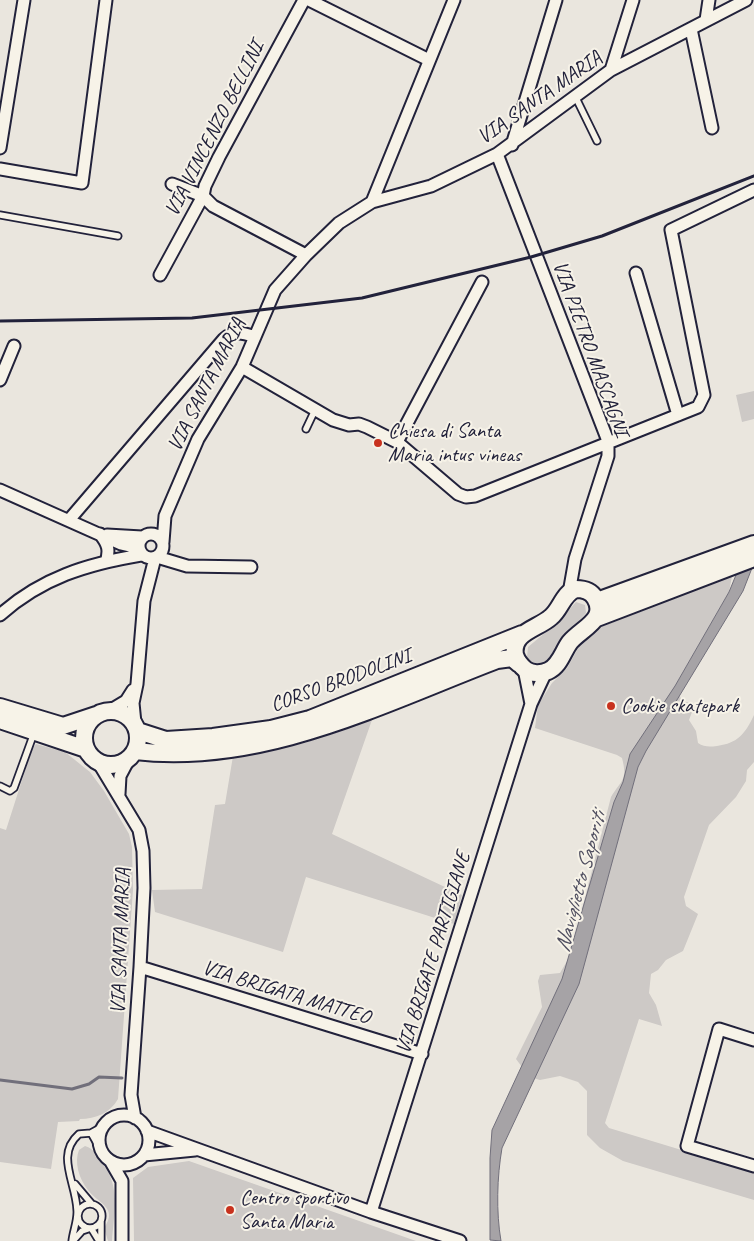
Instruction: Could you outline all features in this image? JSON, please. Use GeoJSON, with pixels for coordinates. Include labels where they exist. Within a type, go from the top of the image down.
{"type":"FeatureCollection","features":[{"type":"Feature","properties":{"kind":"main road"},"geometry":{"type":"LineString","coordinates":[[546,672],[557,664],[574,637],[597,618],[736,565],[751,550]]}},
{"type":"Feature","properties":{"kind":"main road"},"geometry":{"type":"LineString","coordinates":[[597,601],[751,550]]}},
{"type":"Feature","properties":{"kind":"main road"},"geometry":{"type":"LineString","coordinates":[[576,591],[593,595],[599,609],[597,618]]}},
{"type":"Feature","properties":{"kind":"main road","name":"CORSO BRODOLINI"},"geometry":{"type":"LineString","coordinates":[[104,712],[124,714],[136,727],[166,740],[213,737],[271,729],[310,719],[522,634],[552,617],[576,591]]}},
{"type":"Feature","properties":{"kind":"main road"},"geometry":{"type":"LineString","coordinates":[[522,634],[514,648],[522,666]]}},
{"type":"Feature","properties":{"kind":"main road","name":"CORSO BRODOLINI"},"geometry":{"type":"LineString","coordinates":[[98,762],[115,765],[133,754],[167,755],[213,751],[272,742],[313,732],[497,660],[512,658],[522,666],[538,674],[546,672]]}},
{"type":"Feature","properties":{"kind":"main road"},"geometry":{"type":"LineString","coordinates":[[0,707],[64,726],[104,712]]}},
{"type":"Feature","properties":{"kind":"main road"},"geometry":{"type":"LineString","coordinates":[[86,749],[84,736],[88,723],[104,712]]}},
{"type":"Feature","properties":{"kind":"main road"},"geometry":{"type":"LineString","coordinates":[[0,720],[86,749],[98,762]]}},
{"type":"Feature","properties":{"kind":"main road"},"geometry":{"type":"LineString","coordinates":[[133,754],[138,741],[136,727]]}},
{"type":"Feature","properties":{"kind":"street"},"geometry":{"type":"LineString","coordinates":[[0,148],[24,0]]}},
{"type":"Feature","properties":{"kind":"street"},"geometry":{"type":"LineString","coordinates":[[0,169],[82,183],[106,0]]}},
{"type":"Feature","properties":{"kind":"street","name":"VIA VINCENZO BELLINI"},"geometry":{"type":"LineString","coordinates":[[160,275],[203,196],[205,186],[219,157],[304,0]]}},
{"type":"Feature","properties":{"kind":"street"},"geometry":{"type":"LineString","coordinates":[[309,0],[429,60]]}},
{"type":"Feature","properties":{"kind":"street"},"geometry":{"type":"LineString","coordinates":[[372,202],[454,0]]}},
{"type":"Feature","properties":{"kind":"street"},"geometry":{"type":"LineString","coordinates":[[512,145],[556,0]]}},
{"type":"Feature","properties":{"kind":"street"},"geometry":{"type":"LineString","coordinates":[[611,70],[633,0]]}},
{"type":"Feature","properties":{"kind":"street"},"geometry":{"type":"LineString","coordinates":[[706,20],[709,0]]}},
{"type":"Feature","properties":{"kind":"street","name":"VIA SANTA MARIA"},"geometry":{"type":"LineString","coordinates":[[136,727],[133,703],[137,684],[150,552],[198,439],[242,367],[275,290],[306,255],[339,223],[372,202],[431,186],[497,154],[576,98],[611,70],[746,0]]}},
{"type":"Feature","properties":{"kind":"street"},"geometry":{"type":"LineString","coordinates":[[691,29],[712,128]]}},
{"type":"Feature","properties":{"kind":"street","name":"VIA PIETRO MASCAGNI"},"geometry":{"type":"LineString","coordinates":[[497,154],[608,441],[608,456],[575,559],[576,591]]}},
{"type":"Feature","properties":{"kind":"street"},"geometry":{"type":"LineString","coordinates":[[172,184],[203,196],[212,206],[306,255]]}},
{"type":"Feature","properties":{"kind":"street"},"geometry":{"type":"LineString","coordinates":[[242,367],[315,410],[349,425],[359,424],[367,427],[397,442],[458,494],[466,497],[698,407],[704,395],[671,230],[754,190]]}},
{"type":"Feature","properties":{"kind":"street"},"geometry":{"type":"LineString","coordinates":[[636,273],[678,415]]}},
{"type":"Feature","properties":{"kind":"street"},"geometry":{"type":"LineString","coordinates":[[397,442],[482,282]]}},
{"type":"Feature","properties":{"kind":"street"},"geometry":{"type":"LineString","coordinates":[[69,520],[224,339],[232,333],[244,333],[255,337]]}},
{"type":"Feature","properties":{"kind":"street"},"geometry":{"type":"LineString","coordinates":[[0,380],[14,346]]}},
{"type":"Feature","properties":{"kind":"street"},"geometry":{"type":"LineString","coordinates":[[0,490],[100,534],[187,566],[250,567]]}},
{"type":"Feature","properties":{"kind":"street","name":"VIA SANTA MARIA"},"geometry":{"type":"LineString","coordinates":[[144,536],[165,516]]}},
{"type":"Feature","properties":{"kind":"street"},"geometry":{"type":"LineString","coordinates":[[100,534],[156,535],[150,552]]}},
{"type":"Feature","properties":{"kind":"street"},"geometry":{"type":"LineString","coordinates":[[100,534],[108,546],[109,553],[106,562]]}},
{"type":"Feature","properties":{"kind":"street"},"geometry":{"type":"LineString","coordinates":[[144,536],[150,552]]}},
{"type":"Feature","properties":{"kind":"street"},"geometry":{"type":"LineString","coordinates":[[0,615],[14,603],[47,581],[106,562],[150,552]]}},
{"type":"Feature","properties":{"kind":"street","name":"VIA BRIGATE PARTIGIANE"},"geometry":{"type":"LineString","coordinates":[[522,666],[531,704]]}},
{"type":"Feature","properties":{"kind":"street","name":"VIA BRIGATE PARTIGIANE"},"geometry":{"type":"LineString","coordinates":[[371,1212],[531,704],[546,672]]}},
{"type":"Feature","properties":{"kind":"street"},"geometry":{"type":"LineString","coordinates":[[104,712],[126,701],[137,684]]}},
{"type":"Feature","properties":{"kind":"street"},"geometry":{"type":"LineString","coordinates":[[119,794],[120,776],[133,754]]}},
{"type":"Feature","properties":{"kind":"street","name":"VIA SANTA MARIA"},"geometry":{"type":"LineString","coordinates":[[98,762],[139,830],[142,851],[144,888],[131,1095],[135,1118]]}},
{"type":"Feature","properties":{"kind":"street","name":"VIA BRIGATA MATTEO"},"geometry":{"type":"LineString","coordinates":[[140,967],[422,1054]]}},
{"type":"Feature","properties":{"kind":"street"},"geometry":{"type":"LineString","coordinates":[[754,1040],[719,1029],[687,1146],[754,1166]]}},
{"type":"Feature","properties":{"kind":"street","name":"VIA SANTA MARIA"},"geometry":{"type":"LineString","coordinates":[[122,1115],[131,1095]]}},
{"type":"Feature","properties":{"kind":"street"},"geometry":{"type":"LineString","coordinates":[[122,1241],[124,1200],[122,1180],[99,1147],[99,1137],[102,1127],[107,1121],[122,1115],[135,1118],[147,1130],[199,1150],[371,1212],[460,1241]]}},
{"type":"Feature","properties":{"kind":"street"},"geometry":{"type":"LineString","coordinates":[[124,1200],[132,1171],[142,1157],[149,1139],[147,1130]]}},
{"type":"Feature","properties":{"kind":"street"},"geometry":{"type":"LineString","coordinates":[[111,1162],[126,1166],[142,1157],[199,1150]]}},
{"type":"Feature","properties":{"kind":"lane"},"geometry":{"type":"LineString","coordinates":[[576,98],[597,141]]}},
{"type":"Feature","properties":{"kind":"lane"},"geometry":{"type":"LineString","coordinates":[[0,215],[118,236]]}},
{"type":"Feature","properties":{"kind":"lane"},"geometry":{"type":"LineString","coordinates":[[306,429],[315,410]]}},
{"type":"Feature","properties":{"kind":"lane"},"geometry":{"type":"LineString","coordinates":[[0,786],[10,790],[14,788],[34,731]]}},
{"type":"Feature","properties":{"kind":"lane"},"geometry":{"type":"LineString","coordinates":[[100,1241],[92,1228],[81,1224],[73,1180],[66,1155],[68,1148],[79,1134],[91,1133],[102,1127]]}},
{"type":"Feature","properties":{"kind":"lane"},"geometry":{"type":"LineString","coordinates":[[91,1133],[99,1147]]}},
{"type":"Feature","properties":{"kind":"lane"},"geometry":{"type":"LineString","coordinates":[[73,1180],[91,1203],[100,1208],[100,1241]]}},
{"type":"Feature","properties":{"kind":"lane"},"geometry":{"type":"LineString","coordinates":[[73,1241],[78,1213],[83,1205],[91,1203]]}},
{"type":"Feature","properties":{"kind":"lane"},"geometry":{"type":"LineString","coordinates":[[73,1241],[82,1231],[92,1228],[101,1221]]}},
{"type":"Feature","properties":{"kind":"shaded area"},"geometry":{"type":"Polygon","coordinates":[[[754,391],[754,419],[742,422],[736,395],[754,391]]]}},
{"type":"Feature","properties":{"kind":"shaded area"},"geometry":{"type":"Polygon","coordinates":[[[752,568],[743,591],[638,767],[579,984],[502,1148],[498,1194],[498,1218],[501,1241],[490,1240],[492,1130],[562,979],[630,754],[675,686],[729,592],[736,575],[752,568]]]}},
{"type":"Feature","properties":{"kind":"shaded area"},"geometry":{"type":"Polygon","coordinates":[[[732,576],[729,592],[675,686],[682,701],[695,704],[689,720],[696,731],[698,743],[702,745],[709,747],[724,745],[736,740],[744,732],[754,715],[754,762],[747,770],[746,781],[736,797],[709,825],[684,897],[686,906],[698,914],[683,951],[666,960],[658,970],[651,974],[649,993],[656,1005],[662,1026],[639,1019],[605,1123],[609,1128],[754,1172],[754,1200],[623,1161],[600,1148],[587,1135],[587,1091],[578,1082],[560,1076],[540,1080],[533,1078],[528,1075],[516,1059],[542,1007],[538,981],[540,975],[560,973],[570,956],[611,797],[624,776],[622,758],[617,755],[535,728],[538,705],[552,683],[567,668],[581,643],[598,628],[732,576]]]}},
{"type":"Feature","properties":{"kind":"shaded area"},"geometry":{"type":"Polygon","coordinates":[[[576,602],[585,605],[586,613],[566,635],[547,662],[533,664],[527,657],[528,647],[558,622],[576,602]]]}},
{"type":"Feature","properties":{"kind":"shaded area"},"geometry":{"type":"Polygon","coordinates":[[[373,717],[332,834],[462,895],[454,924],[306,877],[283,952],[155,912],[152,890],[202,889],[215,805],[225,804],[233,756],[305,743],[373,717]]]}},
{"type":"Feature","properties":{"kind":"shaded area"},"geometry":{"type":"Polygon","coordinates":[[[36,744],[65,752],[90,772],[104,791],[129,834],[132,847],[133,890],[118,1099],[107,1111],[92,1118],[58,1122],[51,1169],[0,1162],[0,828],[6,830],[32,749],[36,744]]]}},
{"type":"Feature","properties":{"kind":"shaded area"},"geometry":{"type":"Polygon","coordinates":[[[85,1146],[91,1149],[107,1171],[114,1189],[115,1210],[112,1241],[108,1241],[104,1228],[108,1221],[108,1210],[88,1190],[78,1170],[79,1150],[85,1146]]]}},
{"type":"Feature","properties":{"kind":"shaded area","name":"Centro sportivo Santa Maria"},"geometry":{"type":"Polygon","coordinates":[[[189,1161],[416,1241],[134,1241],[133,1178],[148,1167],[189,1161]]]}},
{"type":"Feature","properties":{"kind":"waterway"},"geometry":{"type":"LineString","coordinates":[[0,1080],[72,1089],[89,1084],[99,1077],[122,1078]]}},
{"type":"Feature","properties":{"kind":"railway"},"geometry":{"type":"LineString","coordinates":[[0,321],[192,318],[362,298],[531,257],[602,236],[754,176]]}},
{"type":"Feature","properties":{"kind":"place","name":"Chiesa di Santa Maria intus vineas"},"geometry":{"type":"Point","coordinates":[378,443]}},
{"type":"Feature","properties":{"kind":"place","name":"Cookie skatepark"},"geometry":{"type":"Point","coordinates":[611,706]}},
{"type":"Feature","properties":{"kind":"place","name":"Centro sportivo Santa Maria"},"geometry":{"type":"Point","coordinates":[230,1210]}},
{"type":"Feature","properties":{"kind":"water label","name":"Naviglietto Saporiti"},"geometry":{"type":"Point","coordinates":[581,882]}}]}
